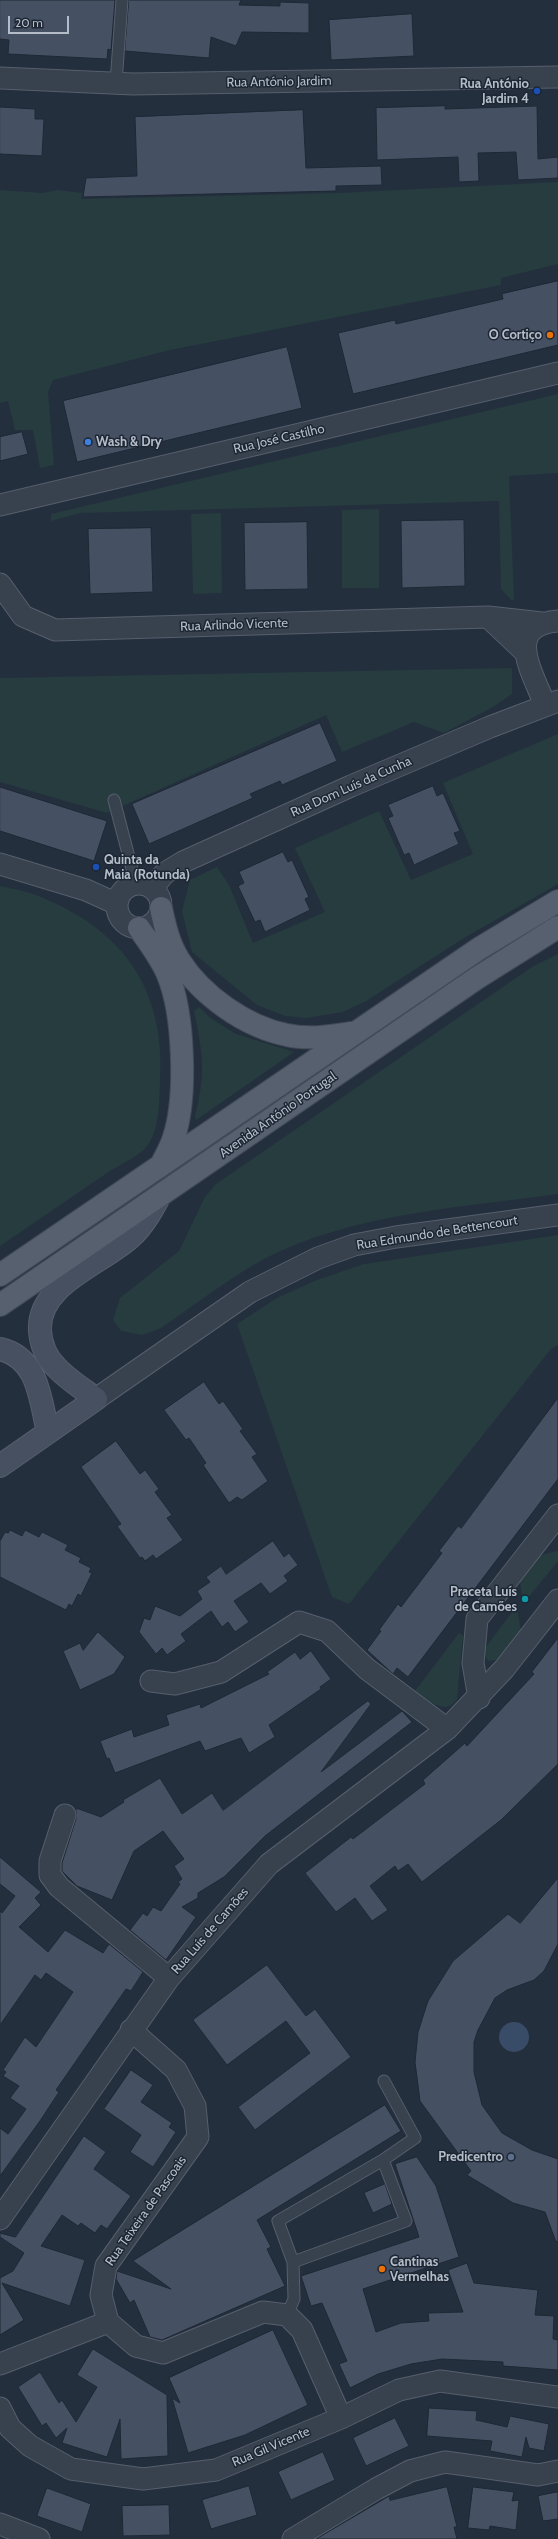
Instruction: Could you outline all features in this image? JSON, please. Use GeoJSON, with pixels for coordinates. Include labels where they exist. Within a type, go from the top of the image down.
{"type":"FeatureCollection","features":[{"type":"Feature","properties":{"kind":"main road","name":"Avenida António Portugal"},"geometry":{"type":"LineString","coordinates":[[0,1275],[161,1166],[354,1032],[480,948],[558,901]]}},
{"type":"Feature","properties":{"kind":"main road"},"geometry":{"type":"LineString","coordinates":[[161,908],[166,935],[179,960],[197,983],[221,1004],[258,1026],[288,1036],[325,1037],[354,1032]]}},
{"type":"Feature","properties":{"kind":"main road","name":"Avenida António Portugal"},"geometry":{"type":"LineString","coordinates":[[0,1305],[477,978],[558,927]]}},
{"type":"Feature","properties":{"kind":"main road"},"geometry":{"type":"LineString","coordinates":[[139,928],[168,975],[175,1004],[181,1043],[180,1114],[174,1138],[161,1166]]}},
{"type":"Feature","properties":{"kind":"street","name":"Rua António Jardim"},"geometry":{"type":"LineString","coordinates":[[0,78],[116,83],[558,77]]}},
{"type":"Feature","properties":{"kind":"street","name":"Rua José Castilho"},"geometry":{"type":"LineString","coordinates":[[0,505],[558,373]]}},
{"type":"Feature","properties":{"kind":"street","name":"Rua Arlindo Vicente"},"geometry":{"type":"LineString","coordinates":[[0,584],[23,616],[55,630],[488,617],[550,622]]}},
{"type":"Feature","properties":{"kind":"street"},"geometry":{"type":"LineString","coordinates":[[488,617],[524,650],[552,703]]}},
{"type":"Feature","properties":{"kind":"street","name":"Rua Arlindo Vicente"},"geometry":{"type":"LineString","coordinates":[[524,650],[526,638],[533,628],[550,622]]}},
{"type":"Feature","properties":{"kind":"street","name":"Rua Dom Luís da Cunha"},"geometry":{"type":"LineString","coordinates":[[144,886],[183,862],[351,786],[552,703]]}},
{"type":"Feature","properties":{"kind":"street"},"geometry":{"type":"LineString","coordinates":[[0,864],[86,890],[117,904]]}},
{"type":"Feature","properties":{"kind":"street"},"geometry":{"type":"LineString","coordinates":[[144,886],[160,901],[161,908],[154,922],[139,928],[129,926],[122,921],[117,911],[117,904],[121,893],[144,886]]}},
{"type":"Feature","properties":{"kind":"street"},"geometry":{"type":"LineString","coordinates":[[0,1466],[96,1400],[56,1368],[47,1355],[41,1340],[40,1325],[44,1309],[49,1298],[61,1287],[131,1237],[149,1217],[159,1197]]}},
{"type":"Feature","properties":{"kind":"street","name":"Rua Edmundo de Bettencourt"},"geometry":{"type":"LineString","coordinates":[[96,1400],[250,1292],[318,1258],[354,1246],[396,1237],[558,1215]]}},
{"type":"Feature","properties":{"kind":"street"},"geometry":{"type":"LineString","coordinates":[[0,1349],[18,1355],[28,1366],[36,1381],[48,1432]]}},
{"type":"Feature","properties":{"kind":"street"},"geometry":{"type":"LineString","coordinates":[[479,1698],[473,1663],[477,1619],[558,1515]]}},
{"type":"Feature","properties":{"kind":"street","name":"Rua Luís de Camões"},"geometry":{"type":"LineString","coordinates":[[0,2219],[169,1978],[269,1864],[447,1729],[479,1698],[558,1600]]}},
{"type":"Feature","properties":{"kind":"street"},"geometry":{"type":"LineString","coordinates":[[151,1682],[175,1684],[221,1672],[299,1622],[327,1631],[367,1669],[447,1729]]}},
{"type":"Feature","properties":{"kind":"street"},"geometry":{"type":"LineString","coordinates":[[65,1815],[50,1861],[50,1875],[59,1887],[169,1978]]}},
{"type":"Feature","properties":{"kind":"street","name":"Rua Teixeira de Pascoais"},"geometry":{"type":"LineString","coordinates":[[108,2322],[101,2295],[106,2266],[198,2137],[195,2106],[176,2070],[132,2030]]}},
{"type":"Feature","properties":{"kind":"street"},"geometry":{"type":"LineString","coordinates":[[0,2364],[108,2322],[136,2346],[163,2353],[263,2312],[287,2315],[302,2330],[341,2418]]}},
{"type":"Feature","properties":{"kind":"street","name":"Rua Gil Vicente"},"geometry":{"type":"LineString","coordinates":[[0,2408],[10,2428],[30,2446],[71,2469],[143,2479],[216,2470],[341,2418],[399,2390],[440,2381],[558,2397]]}},
{"type":"Feature","properties":{"kind":"street"},"geometry":{"type":"LineString","coordinates":[[293,2539],[403,2475],[445,2462],[538,2475],[558,2471]]}},
{"type":"Feature","properties":{"kind":"street"},"geometry":{"type":"LineString","coordinates":[[0,2524],[39,2539]]}},
{"type":"Feature","properties":{"kind":"lane"},"geometry":{"type":"LineString","coordinates":[[116,83],[122,0]]}},
{"type":"Feature","properties":{"kind":"lane"},"geometry":{"type":"LineString","coordinates":[[114,800],[144,886]]}},
{"type":"Feature","properties":{"kind":"lane"},"geometry":{"type":"LineString","coordinates":[[287,2315],[294,2299],[293,2262],[278,2220],[383,2160],[415,2138],[384,2081]]}},
{"type":"Feature","properties":{"kind":"lane"},"geometry":{"type":"LineString","coordinates":[[293,2262],[406,2221],[383,2160]]}},
{"type":"Feature","properties":{"kind":"green space"},"geometry":{"type":"Polygon","coordinates":[[[558,182],[558,264],[501,278],[501,285],[170,350],[53,380],[48,392],[54,465],[40,468],[33,430],[15,430],[8,401],[0,403],[0,190],[43,193],[58,190],[82,193],[81,199],[338,193],[558,182]]]}},
{"type":"Feature","properties":{"kind":"green space"},"geometry":{"type":"Polygon","coordinates":[[[558,394],[558,473],[509,476],[514,600],[511,600],[501,589],[499,501],[80,513],[51,521],[51,514],[558,394]]]}},
{"type":"Feature","properties":{"kind":"green space"},"geometry":{"type":"Polygon","coordinates":[[[379,509],[379,588],[342,588],[342,510],[379,509]]]}},
{"type":"Feature","properties":{"kind":"green space"},"geometry":{"type":"Polygon","coordinates":[[[221,513],[222,593],[193,594],[191,514],[221,513]]]}},
{"type":"Feature","properties":{"kind":"green space"},"geometry":{"type":"Polygon","coordinates":[[[512,668],[512,694],[491,708],[444,733],[414,722],[342,752],[326,715],[107,813],[0,782],[0,678],[512,668]]]}},
{"type":"Feature","properties":{"kind":"green space"},"geometry":{"type":"Polygon","coordinates":[[[558,734],[558,884],[464,938],[366,1001],[343,1012],[306,1018],[285,1016],[257,1005],[192,952],[182,911],[190,880],[217,867],[229,885],[253,943],[325,912],[295,848],[379,811],[411,880],[473,854],[443,783],[558,734]]]}},
{"type":"Feature","properties":{"kind":"green space"},"geometry":{"type":"Polygon","coordinates":[[[0,886],[36,895],[70,911],[95,927],[117,946],[134,968],[147,992],[156,1019],[160,1049],[160,1082],[157,1124],[147,1146],[135,1156],[110,1171],[0,1246],[0,886]]]}},
{"type":"Feature","properties":{"kind":"green space"},"geometry":{"type":"Polygon","coordinates":[[[558,954],[558,1194],[408,1214],[334,1231],[298,1244],[251,1266],[161,1328],[142,1335],[121,1331],[113,1320],[120,1298],[179,1251],[205,1197],[216,1184],[532,967],[558,954]]]}},
{"type":"Feature","properties":{"kind":"green space"},"geometry":{"type":"Polygon","coordinates":[[[199,1007],[212,1019],[236,1034],[294,1052],[196,1120],[195,1116],[201,1087],[202,1064],[200,1040],[194,1011],[199,1007]]]}},
{"type":"Feature","properties":{"kind":"green space"},"geometry":{"type":"Polygon","coordinates":[[[558,1235],[558,1345],[551,1349],[349,1604],[332,1597],[237,1324],[277,1298],[317,1280],[364,1264],[558,1235]]]}},
{"type":"Feature","properties":{"kind":"green space"},"geometry":{"type":"Polygon","coordinates":[[[556,1551],[558,1552],[558,1561],[523,1604],[520,1580],[538,1556],[556,1551]]]}},
{"type":"Feature","properties":{"kind":"green space"},"geometry":{"type":"Polygon","coordinates":[[[512,1612],[518,1613],[521,1632],[498,1660],[488,1661],[483,1651],[512,1612]]]}},
{"type":"Feature","properties":{"kind":"green space"},"geometry":{"type":"Polygon","coordinates":[[[459,1633],[463,1635],[457,1699],[452,1704],[447,1706],[436,1705],[415,1691],[459,1633]]]}},
{"type":"Feature","properties":{"kind":"water"},"geometry":{"type":"Polygon","coordinates":[[[514,2022],[524,2027],[529,2037],[524,2047],[514,2052],[504,2047],[499,2037],[504,2027],[514,2022]]]}},
{"type":"Feature","properties":{"kind":"building"},"geometry":{"type":"Polygon","coordinates":[[[0,0],[115,0],[111,50],[108,49],[107,59],[8,54],[9,40],[0,39],[0,0]]]}},
{"type":"Feature","properties":{"kind":"building"},"geometry":{"type":"Polygon","coordinates":[[[129,0],[241,0],[239,5],[280,6],[280,2],[309,3],[309,33],[242,32],[236,46],[211,37],[209,58],[125,51],[129,0]]]}},
{"type":"Feature","properties":{"kind":"building"},"geometry":{"type":"Polygon","coordinates":[[[412,14],[414,56],[331,60],[329,20],[412,14]]]}},
{"type":"Feature","properties":{"kind":"building"},"geometry":{"type":"Polygon","coordinates":[[[445,106],[445,109],[537,106],[538,159],[558,157],[558,178],[518,180],[516,152],[478,153],[479,181],[459,182],[458,157],[377,160],[376,108],[445,106]]]}},
{"type":"Feature","properties":{"kind":"building"},"geometry":{"type":"Polygon","coordinates":[[[0,107],[35,109],[35,119],[44,119],[42,156],[0,154],[0,107]]]}},
{"type":"Feature","properties":{"kind":"building"},"geometry":{"type":"Polygon","coordinates":[[[303,110],[306,168],[381,166],[382,185],[336,186],[336,191],[83,197],[86,178],[137,176],[135,117],[303,110]]]}},
{"type":"Feature","properties":{"kind":"building"},"geometry":{"type":"Polygon","coordinates":[[[558,281],[558,345],[353,394],[338,333],[395,320],[396,324],[503,299],[502,294],[558,281]]]}},
{"type":"Feature","properties":{"kind":"building"},"geometry":{"type":"Polygon","coordinates":[[[287,347],[302,408],[77,462],[63,401],[287,347]]]}},
{"type":"Feature","properties":{"kind":"building"},"geometry":{"type":"Polygon","coordinates":[[[22,432],[28,454],[0,461],[0,437],[22,432]]]}},
{"type":"Feature","properties":{"kind":"building"},"geometry":{"type":"Polygon","coordinates":[[[464,520],[465,586],[402,588],[401,521],[464,520]]]}},
{"type":"Feature","properties":{"kind":"building"},"geometry":{"type":"Polygon","coordinates":[[[307,522],[308,589],[245,590],[244,523],[307,522]]]}},
{"type":"Feature","properties":{"kind":"building"},"geometry":{"type":"Polygon","coordinates":[[[151,528],[153,592],[90,594],[88,529],[151,528]]]}},
{"type":"Feature","properties":{"kind":"building"},"geometry":{"type":"Polygon","coordinates":[[[320,723],[337,761],[282,785],[280,781],[250,794],[253,798],[149,844],[132,804],[320,723]]]}},
{"type":"Feature","properties":{"kind":"building"},"geometry":{"type":"Polygon","coordinates":[[[433,786],[437,796],[443,793],[460,831],[454,833],[459,844],[414,865],[409,853],[404,855],[388,818],[393,816],[388,805],[433,786]]]}},
{"type":"Feature","properties":{"kind":"building"},"geometry":{"type":"Polygon","coordinates":[[[0,787],[107,821],[94,861],[0,831],[0,787]]]}},
{"type":"Feature","properties":{"kind":"building"},"geometry":{"type":"Polygon","coordinates":[[[283,852],[288,862],[292,860],[309,897],[305,899],[310,910],[265,932],[260,920],[255,922],[238,886],[244,883],[239,872],[283,852]]]}},
{"type":"Feature","properties":{"kind":"building"},"geometry":{"type":"Polygon","coordinates":[[[204,1382],[219,1404],[223,1401],[243,1429],[240,1431],[257,1454],[252,1457],[268,1481],[242,1500],[237,1497],[229,1503],[203,1465],[206,1463],[189,1438],[186,1440],[164,1410],[204,1382]]]}},
{"type":"Feature","properties":{"kind":"building"},"geometry":{"type":"Polygon","coordinates":[[[558,1398],[558,1479],[408,1677],[397,1668],[393,1674],[367,1650],[381,1631],[379,1630],[398,1604],[401,1607],[442,1553],[439,1551],[458,1526],[461,1528],[558,1398]]]}},
{"type":"Feature","properties":{"kind":"building"},"geometry":{"type":"Polygon","coordinates":[[[116,1441],[140,1474],[145,1470],[159,1489],[155,1492],[172,1515],[167,1518],[183,1540],[156,1559],[153,1555],[145,1561],[142,1557],[140,1558],[117,1526],[121,1524],[81,1467],[116,1441]]]}},
{"type":"Feature","properties":{"kind":"building"},"geometry":{"type":"Polygon","coordinates":[[[10,1530],[22,1536],[25,1530],[39,1537],[42,1532],[68,1545],[65,1550],[81,1558],[79,1562],[91,1568],[89,1572],[92,1573],[81,1596],[78,1594],[72,1606],[69,1604],[66,1610],[0,1577],[0,1541],[5,1532],[8,1533],[10,1530]]]}},
{"type":"Feature","properties":{"kind":"building"},"geometry":{"type":"Polygon","coordinates":[[[273,1541],[284,1557],[289,1553],[298,1565],[284,1576],[288,1581],[270,1594],[261,1583],[234,1601],[249,1622],[235,1632],[228,1622],[222,1627],[211,1611],[181,1634],[186,1641],[167,1655],[162,1648],[156,1654],[139,1632],[144,1618],[150,1620],[155,1606],[180,1616],[202,1599],[197,1591],[210,1582],[206,1577],[221,1566],[226,1574],[273,1541]]]}},
{"type":"Feature","properties":{"kind":"building"},"geometry":{"type":"Polygon","coordinates":[[[98,1632],[125,1657],[114,1674],[80,1690],[63,1651],[80,1643],[83,1650],[98,1632]]]}},
{"type":"Feature","properties":{"kind":"building"},"geometry":{"type":"Polygon","coordinates":[[[558,1638],[558,1764],[501,1820],[422,1882],[408,1864],[398,1871],[395,1866],[370,1886],[388,1910],[372,1921],[355,1898],[336,1912],[305,1873],[351,1837],[353,1839],[425,1784],[423,1780],[465,1743],[467,1746],[534,1674],[532,1672],[558,1638]]]}},
{"type":"Feature","properties":{"kind":"building"},"geometry":{"type":"Polygon","coordinates":[[[311,1651],[331,1679],[320,1687],[321,1689],[269,1725],[275,1737],[249,1753],[241,1738],[205,1751],[200,1741],[115,1773],[109,1758],[107,1759],[100,1741],[132,1729],[134,1737],[169,1725],[166,1715],[200,1704],[201,1708],[269,1674],[267,1672],[295,1652],[300,1659],[311,1651]]]}},
{"type":"Feature","properties":{"kind":"building"},"geometry":{"type":"Polygon","coordinates":[[[368,1701],[371,1704],[321,1772],[402,1711],[412,1722],[265,1836],[224,1877],[198,1893],[198,1898],[182,1907],[196,1917],[166,1960],[130,1930],[143,1913],[147,1916],[153,1907],[161,1911],[180,1884],[178,1882],[182,1879],[174,1866],[184,1859],[163,1831],[134,1851],[112,1900],[77,1886],[62,1871],[62,1863],[76,1819],[76,1808],[101,1817],[124,1802],[123,1800],[160,1778],[182,1814],[212,1793],[223,1810],[368,1701]]]}},
{"type":"Feature","properties":{"kind":"building"},"geometry":{"type":"Polygon","coordinates":[[[0,1857],[41,1892],[35,1898],[41,1905],[19,1927],[48,1952],[65,1930],[103,1953],[109,1944],[143,1972],[131,1991],[126,1989],[56,2090],[59,2092],[40,2121],[0,2176],[0,2128],[8,2134],[26,2109],[10,2098],[19,2086],[3,2076],[6,2072],[3,2070],[25,2037],[36,2047],[73,1992],[46,1973],[41,1980],[35,1975],[0,2025],[0,1911],[2,1913],[15,1896],[0,1884],[0,1857]]]}},
{"type":"Feature","properties":{"kind":"building"},"geometry":{"type":"Polygon","coordinates":[[[558,1878],[558,1944],[544,1971],[534,1980],[507,1990],[495,1998],[478,2030],[474,2042],[474,2072],[482,2105],[502,2133],[532,2150],[558,2159],[558,2241],[556,2242],[545,2212],[513,2203],[467,2175],[471,2171],[420,2101],[415,2062],[418,2032],[428,2001],[453,1961],[508,1914],[520,1923],[558,1878]]]}},
{"type":"Feature","properties":{"kind":"building"},"geometry":{"type":"Polygon","coordinates":[[[267,1965],[306,2016],[315,2009],[351,2057],[255,2130],[238,2107],[310,2053],[286,2021],[227,2065],[193,2020],[267,1965]]]}},
{"type":"Feature","properties":{"kind":"building"},"geometry":{"type":"Polygon","coordinates":[[[131,2070],[153,2085],[141,2102],[172,2123],[169,2127],[176,2132],[153,2167],[130,2152],[141,2135],[104,2109],[131,2070]]]}},
{"type":"Feature","properties":{"kind":"building"},"geometry":{"type":"Polygon","coordinates":[[[385,2105],[401,2131],[257,2220],[271,2247],[267,2249],[285,2286],[162,2340],[150,2337],[134,2300],[130,2303],[116,2279],[117,2271],[171,2289],[133,2261],[385,2105]]]}},
{"type":"Feature","properties":{"kind":"building"},"geometry":{"type":"Polygon","coordinates":[[[84,2136],[106,2152],[94,2169],[131,2196],[107,2229],[101,2225],[95,2233],[81,2223],[78,2226],[62,2215],[41,2246],[85,2260],[70,2306],[2,2283],[24,2320],[0,2335],[0,2278],[13,2271],[24,2253],[0,2237],[0,2233],[15,2237],[84,2136]]]}},
{"type":"Feature","properties":{"kind":"building"},"geometry":{"type":"Polygon","coordinates":[[[417,2157],[436,2186],[459,2257],[363,2289],[376,2332],[401,2323],[429,2321],[428,2313],[463,2312],[448,2270],[467,2263],[474,2283],[538,2290],[535,2315],[554,2316],[553,2339],[558,2340],[558,2370],[503,2366],[503,2362],[442,2359],[411,2364],[378,2374],[350,2388],[339,2364],[347,2361],[322,2303],[311,2306],[301,2276],[419,2237],[395,2164],[417,2157]]]}},
{"type":"Feature","properties":{"kind":"building"},"geometry":{"type":"Polygon","coordinates":[[[385,2184],[392,2204],[373,2213],[364,2193],[385,2184]]]}},
{"type":"Feature","properties":{"kind":"building"},"geometry":{"type":"Polygon","coordinates":[[[273,2330],[308,2405],[245,2435],[188,2453],[172,2398],[180,2403],[169,2378],[273,2330]]]}},
{"type":"Feature","properties":{"kind":"building"},"geometry":{"type":"Polygon","coordinates":[[[93,2349],[167,2395],[168,2456],[121,2459],[120,2419],[107,2457],[62,2443],[67,2428],[56,2438],[46,2423],[42,2426],[18,2387],[40,2372],[59,2403],[62,2400],[76,2422],[97,2387],[77,2375],[93,2349]]]}},
{"type":"Feature","properties":{"kind":"building"},"geometry":{"type":"Polygon","coordinates":[[[429,2408],[477,2411],[476,2420],[507,2427],[510,2416],[549,2424],[544,2451],[529,2448],[526,2437],[522,2457],[490,2451],[492,2441],[427,2436],[429,2408]]]}},
{"type":"Feature","properties":{"kind":"building"},"geometry":{"type":"Polygon","coordinates":[[[395,2418],[409,2446],[366,2466],[353,2438],[395,2418]]]}},
{"type":"Feature","properties":{"kind":"building"},"geometry":{"type":"Polygon","coordinates":[[[323,2452],[335,2480],[291,2500],[278,2472],[323,2452]]]}},
{"type":"Feature","properties":{"kind":"building"},"geometry":{"type":"Polygon","coordinates":[[[249,2486],[257,2515],[211,2529],[202,2500],[249,2486]]]}},
{"type":"Feature","properties":{"kind":"building"},"geometry":{"type":"Polygon","coordinates":[[[447,2487],[457,2527],[454,2527],[457,2539],[316,2539],[389,2496],[390,2500],[447,2487]]]}},
{"type":"Feature","properties":{"kind":"building"},"geometry":{"type":"Polygon","coordinates":[[[473,2487],[514,2492],[512,2501],[519,2500],[516,2530],[490,2526],[489,2530],[468,2528],[473,2487]]]}},
{"type":"Feature","properties":{"kind":"building"},"geometry":{"type":"Polygon","coordinates":[[[47,2488],[91,2504],[82,2532],[37,2516],[47,2488]]]}},
{"type":"Feature","properties":{"kind":"building"},"geometry":{"type":"Polygon","coordinates":[[[558,2492],[558,2519],[543,2521],[538,2496],[558,2492]]]}},
{"type":"Feature","properties":{"kind":"building"},"geometry":{"type":"Polygon","coordinates":[[[169,2505],[170,2535],[123,2536],[122,2506],[169,2505]]]}},
{"type":"Feature","properties":{"kind":"place","name":"Rua António Jardim 4"},"geometry":{"type":"Point","coordinates":[537,91]}},
{"type":"Feature","properties":{"kind":"place","name":"O Cortiço"},"geometry":{"type":"Point","coordinates":[550,335]}},
{"type":"Feature","properties":{"kind":"place","name":"Wash & Dry"},"geometry":{"type":"Point","coordinates":[88,442]}},
{"type":"Feature","properties":{"kind":"place","name":"Quinta da Maia (Rotunda)"},"geometry":{"type":"Point","coordinates":[96,867]}},
{"type":"Feature","properties":{"kind":"place","name":"Praceta Luís de Camões"},"geometry":{"type":"Point","coordinates":[525,1599]}},
{"type":"Feature","properties":{"kind":"place","name":"Predicentro"},"geometry":{"type":"Point","coordinates":[511,2157]}},
{"type":"Feature","properties":{"kind":"place","name":"Cantinas Vermelhas"},"geometry":{"type":"Point","coordinates":[382,2269]}}]}
